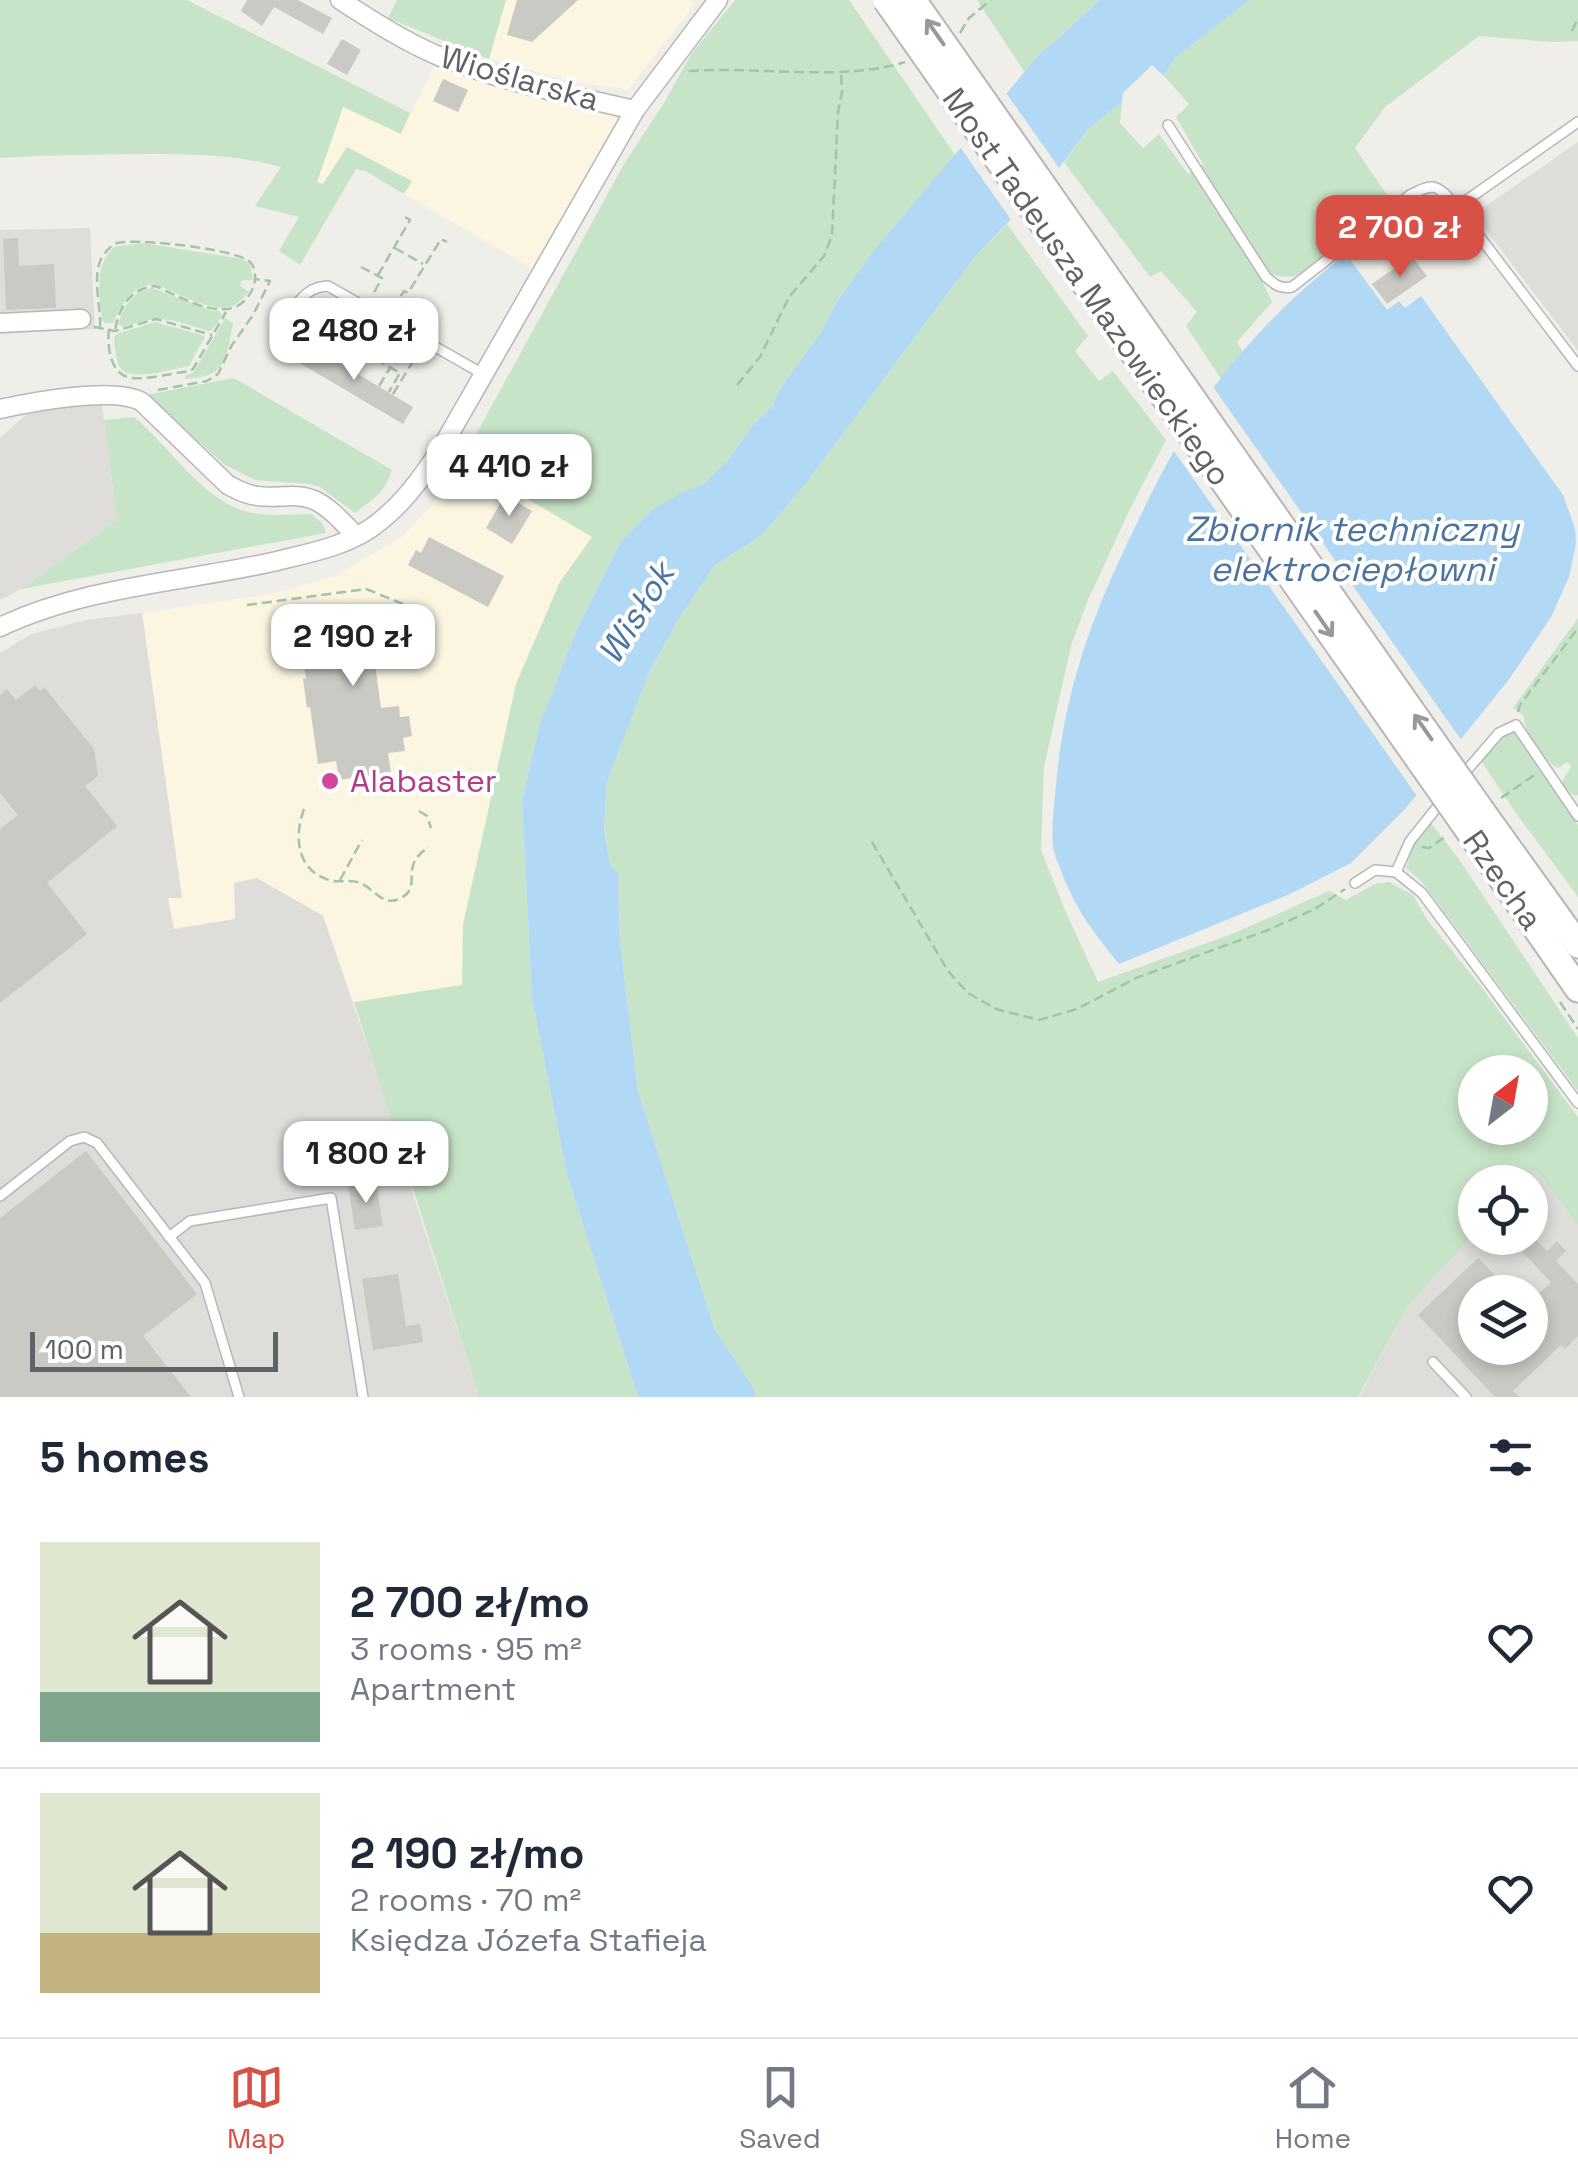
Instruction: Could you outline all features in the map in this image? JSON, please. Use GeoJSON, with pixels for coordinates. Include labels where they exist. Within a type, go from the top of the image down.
{"type":"FeatureCollection","features":[{"type":"Feature","properties":{"kind":"main road","name":"Most Tadeusza Mazowieckiego"},"geometry":{"type":"LineString","coordinates":[[886,0],[1472,816]]}},
{"type":"Feature","properties":{"kind":"main road","name":"Most Tadeusza Mazowieckiego"},"geometry":{"type":"LineString","coordinates":[[913,0],[1472,816]]}},
{"type":"Feature","properties":{"kind":"main road","name":"Rzecha"},"geometry":{"type":"LineString","coordinates":[[1472,816],[1578,945]]}},
{"type":"Feature","properties":{"kind":"main road","name":"Rzecha"},"geometry":{"type":"LineString","coordinates":[[1472,816],[1578,989]]}},
{"type":"Feature","properties":{"kind":"street","name":"Wioślarska"},"geometry":{"type":"LineString","coordinates":[[340,0],[440,56],[524,84],[634,110],[718,0]]}},
{"type":"Feature","properties":{"kind":"street"},"geometry":{"type":"LineString","coordinates":[[0,627],[67,602],[318,552],[356,536],[388,514],[426,472],[634,110]]}},
{"type":"Feature","properties":{"kind":"street"},"geometry":{"type":"LineString","coordinates":[[0,324],[81,319]]}},
{"type":"Feature","properties":{"kind":"street"},"geometry":{"type":"LineString","coordinates":[[0,409],[37,401],[132,396],[228,485],[260,497],[310,498],[322,504],[356,536]]}},
{"type":"Feature","properties":{"kind":"lane"},"geometry":{"type":"LineString","coordinates":[[1457,207],[1578,122]]}},
{"type":"Feature","properties":{"kind":"lane"},"geometry":{"type":"LineString","coordinates":[[1168,125],[1266,277],[1282,288],[1292,287],[1395,206],[1427,186],[1442,190],[1578,366]]}},
{"type":"Feature","properties":{"kind":"lane"},"geometry":{"type":"LineString","coordinates":[[295,350],[283,340],[282,328],[296,306],[314,289],[328,286],[484,374]]}},
{"type":"Feature","properties":{"kind":"lane"},"geometry":{"type":"LineString","coordinates":[[1396,872],[1410,841],[1452,788],[1499,733],[1516,725],[1578,816]]}},
{"type":"Feature","properties":{"kind":"lane"},"geometry":{"type":"LineString","coordinates":[[1355,883],[1375,870],[1396,872],[1422,893],[1578,1103]]}},
{"type":"Feature","properties":{"kind":"lane"},"geometry":{"type":"LineString","coordinates":[[0,1196],[70,1141],[84,1137],[97,1143],[205,1283],[240,1397]]}},
{"type":"Feature","properties":{"kind":"lane"},"geometry":{"type":"LineString","coordinates":[[170,1237],[190,1221],[332,1198],[362,1397]]}},
{"type":"Feature","properties":{"kind":"lane"},"geometry":{"type":"LineString","coordinates":[[1433,1362],[1466,1397]]}},
{"type":"Feature","properties":{"kind":"path"},"geometry":{"type":"LineString","coordinates":[[956,38],[969,18],[991,0]]}},
{"type":"Feature","properties":{"kind":"path"},"geometry":{"type":"LineString","coordinates":[[1572,31],[1578,18]]}},
{"type":"Feature","properties":{"kind":"path"},"geometry":{"type":"LineString","coordinates":[[663,72],[726,68],[841,71],[907,62]]}},
{"type":"Feature","properties":{"kind":"path"},"geometry":{"type":"LineString","coordinates":[[737,385],[760,357],[789,297],[829,247],[841,71]]}},
{"type":"Feature","properties":{"kind":"path"},"geometry":{"type":"LineString","coordinates":[[377,276],[410,220],[405,217]]}},
{"type":"Feature","properties":{"kind":"path"},"geometry":{"type":"LineString","coordinates":[[367,354],[441,239],[447,242]]}},
{"type":"Feature","properties":{"kind":"path"},"geometry":{"type":"LineString","coordinates":[[100,327],[97,270],[104,253],[118,243],[145,241],[242,256],[253,264],[252,290],[245,300],[227,310],[194,369],[131,378],[121,373],[110,357],[109,330]]}},
{"type":"Feature","properties":{"kind":"path"},"geometry":{"type":"LineString","coordinates":[[394,248],[424,266]]}},
{"type":"Feature","properties":{"kind":"path"},"geometry":{"type":"LineString","coordinates":[[361,267],[382,278],[345,340],[400,373],[391,393],[426,339]]}},
{"type":"Feature","properties":{"kind":"path"},"geometry":{"type":"LineString","coordinates":[[132,396],[207,381],[218,374],[270,281],[255,279]]}},
{"type":"Feature","properties":{"kind":"path"},"geometry":{"type":"LineString","coordinates":[[115,331],[128,298],[148,286],[212,309],[227,310]]}},
{"type":"Feature","properties":{"kind":"path"},"geometry":{"type":"LineString","coordinates":[[81,319],[88,326],[115,331],[156,319],[212,335]]}},
{"type":"Feature","properties":{"kind":"path"},"geometry":{"type":"LineString","coordinates":[[379,386],[390,367]]}},
{"type":"Feature","properties":{"kind":"path"},"geometry":{"type":"LineString","coordinates":[[247,605],[366,589],[422,612]]}},
{"type":"Feature","properties":{"kind":"path"},"geometry":{"type":"LineString","coordinates":[[1516,725],[1520,704],[1578,628]]}},
{"type":"Feature","properties":{"kind":"path"},"geometry":{"type":"LineString","coordinates":[[1429,848],[1545,768]]}},
{"type":"Feature","properties":{"kind":"path"},"geometry":{"type":"LineString","coordinates":[[304,808],[297,837],[302,858],[316,874],[339,882],[357,882],[385,900],[398,900],[408,893],[411,866],[428,848]]}},
{"type":"Feature","properties":{"kind":"path"},"geometry":{"type":"LineString","coordinates":[[419,811],[429,818],[432,828]]}},
{"type":"Feature","properties":{"kind":"path"},"geometry":{"type":"LineString","coordinates":[[339,882],[362,840]]}},
{"type":"Feature","properties":{"kind":"path"},"geometry":{"type":"LineString","coordinates":[[872,842],[948,971],[968,993],[996,1009],[1039,1020],[1077,1010],[1136,978],[1268,930],[1315,909],[1355,883]]}},
{"type":"Feature","properties":{"kind":"shaded area"},"geometry":{"type":"Polygon","coordinates":[[[506,0],[691,0],[695,4],[628,90],[565,80],[489,59],[506,0]]]}},
{"type":"Feature","properties":{"kind":"shaded area"},"geometry":{"type":"Polygon","coordinates":[[[437,61],[604,109],[619,120],[532,268],[404,194],[411,182],[347,147],[323,184],[317,182],[343,107],[401,133],[437,61]]]}},
{"type":"Feature","properties":{"kind":"shaded area"},"geometry":{"type":"Polygon","coordinates":[[[1578,142],[1578,351],[1474,214],[1578,142]]]}},
{"type":"Feature","properties":{"kind":"shaded area"},"geometry":{"type":"Polygon","coordinates":[[[90,228],[95,329],[0,334],[0,230],[90,228]]]}},
{"type":"Feature","properties":{"kind":"shaded area"},"geometry":{"type":"Polygon","coordinates":[[[102,405],[117,520],[0,600],[0,438],[28,413],[40,409],[102,405]]]}},
{"type":"Feature","properties":{"kind":"shaded area","name":"Alabaster"},"geometry":{"type":"Polygon","coordinates":[[[462,460],[592,537],[560,582],[516,684],[463,925],[462,985],[354,1002],[323,916],[236,919],[174,929],[167,898],[182,897],[142,613],[271,594],[335,576],[403,536],[430,507],[462,460]]]}},
{"type":"Feature","properties":{"kind":"shaded area"},"geometry":{"type":"Polygon","coordinates":[[[142,613],[182,898],[168,898],[174,929],[235,919],[234,883],[257,878],[323,916],[398,1136],[406,1173],[479,1397],[0,1397],[0,653],[31,634],[86,620],[142,613]]]}},
{"type":"Feature","properties":{"kind":"shaded area"},"geometry":{"type":"Polygon","coordinates":[[[1548,1186],[1578,1225],[1578,1397],[1359,1397],[1408,1306],[1458,1252],[1548,1255],[1548,1186]]]}},
{"type":"Feature","properties":{"kind":"green space"},"geometry":{"type":"Polygon","coordinates":[[[0,0],[187,0],[410,113],[401,134],[343,107],[317,182],[323,184],[347,147],[412,181],[404,194],[356,169],[300,265],[279,251],[299,217],[255,206],[281,167],[183,154],[0,158],[0,0]]]}},
{"type":"Feature","properties":{"kind":"green space"},"geometry":{"type":"Polygon","coordinates":[[[397,0],[506,0],[489,59],[388,18],[397,0]]]}},
{"type":"Feature","properties":{"kind":"green space"},"geometry":{"type":"Polygon","coordinates":[[[735,0],[849,0],[955,155],[874,250],[779,390],[773,406],[752,426],[727,461],[703,484],[682,492],[620,543],[576,631],[540,723],[522,800],[532,999],[567,1175],[638,1397],[479,1397],[354,1002],[462,985],[463,925],[516,684],[560,582],[592,537],[462,460],[624,164],[692,53],[735,0]]]}},
{"type":"Feature","properties":{"kind":"green space"},"geometry":{"type":"Polygon","coordinates":[[[977,0],[1100,0],[1038,56],[1025,73],[977,0]]]}},
{"type":"Feature","properties":{"kind":"green space"},"geometry":{"type":"Polygon","coordinates":[[[1250,0],[1578,0],[1578,41],[1479,36],[1385,107],[1355,148],[1387,195],[1347,237],[1304,271],[1281,277],[1269,273],[1262,281],[1272,302],[1237,342],[1243,352],[1221,379],[1186,326],[1197,312],[1161,271],[1150,277],[1064,162],[1089,128],[1122,102],[1120,123],[1143,148],[1159,134],[1188,174],[1203,164],[1176,117],[1189,104],[1164,76],[1175,58],[1250,0]]]}},
{"type":"Feature","properties":{"kind":"green space"},"geometry":{"type":"Polygon","coordinates":[[[1007,224],[1088,336],[1075,351],[1099,381],[1113,371],[1166,440],[1087,602],[1071,646],[1044,767],[1041,850],[1098,982],[1232,934],[1329,891],[1346,900],[1375,884],[1389,882],[1413,895],[1428,921],[1532,1055],[1458,1055],[1458,1145],[1548,1145],[1548,1077],[1578,1117],[1578,1225],[1548,1186],[1548,1165],[1458,1165],[1458,1252],[1408,1306],[1358,1397],[756,1397],[715,1330],[638,1091],[620,940],[618,873],[610,865],[604,827],[607,782],[649,673],[678,620],[714,566],[762,535],[807,482],[974,258],[1007,224]]]}},
{"type":"Feature","properties":{"kind":"green space"},"geometry":{"type":"Polygon","coordinates":[[[143,243],[243,259],[250,264],[253,280],[242,280],[240,286],[249,292],[235,305],[221,308],[149,285],[129,296],[113,323],[105,323],[99,291],[103,263],[114,247],[143,243]]]}},
{"type":"Feature","properties":{"kind":"green space"},"geometry":{"type":"Polygon","coordinates":[[[152,288],[220,311],[222,316],[209,331],[166,320],[123,327],[118,324],[130,300],[152,288]]]}},
{"type":"Feature","properties":{"kind":"green space"},"geometry":{"type":"Polygon","coordinates":[[[225,318],[233,323],[222,364],[209,375],[185,379],[194,372],[225,318]]]}},
{"type":"Feature","properties":{"kind":"green space"},"geometry":{"type":"Polygon","coordinates":[[[155,322],[205,336],[189,366],[145,374],[122,370],[114,337],[155,322]]]}},
{"type":"Feature","properties":{"kind":"green space"},"geometry":{"type":"Polygon","coordinates":[[[234,378],[392,470],[382,490],[355,513],[320,487],[255,480],[225,465],[146,395],[234,378]]]}},
{"type":"Feature","properties":{"kind":"green space"},"geometry":{"type":"Polygon","coordinates":[[[134,417],[215,496],[248,512],[311,514],[323,524],[326,533],[21,589],[117,520],[104,420],[134,417]]]}},
{"type":"Feature","properties":{"kind":"green space"},"geometry":{"type":"Polygon","coordinates":[[[1578,618],[1576,796],[1563,785],[1571,766],[1567,762],[1558,768],[1540,753],[1523,715],[1513,708],[1578,618]]]}},
{"type":"Feature","properties":{"kind":"green space"},"geometry":{"type":"Polygon","coordinates":[[[1507,733],[1515,733],[1578,825],[1578,897],[1481,761],[1507,733]]]}},
{"type":"Feature","properties":{"kind":"green space"},"geometry":{"type":"Polygon","coordinates":[[[1430,822],[1578,1038],[1578,1091],[1421,881],[1406,868],[1416,839],[1430,822]]]}},
{"type":"Feature","properties":{"kind":"water","name":"Wisłok"},"geometry":{"type":"Polygon","coordinates":[[[1100,0],[1250,0],[1175,58],[1164,76],[1152,65],[1123,93],[1122,102],[1089,128],[1055,173],[974,258],[807,482],[762,535],[714,566],[649,673],[607,782],[604,828],[610,865],[618,873],[620,940],[638,1091],[715,1330],[756,1397],[638,1397],[567,1175],[532,999],[522,800],[540,723],[576,631],[620,543],[653,509],[703,484],[727,461],[752,426],[773,406],[779,390],[874,250],[1038,56],[1100,0]]]}},
{"type":"Feature","properties":{"kind":"water","name":"Zbiornik techniczny elektrociepłowni"},"geometry":{"type":"Polygon","coordinates":[[[1346,254],[1387,310],[1399,301],[1405,308],[1421,296],[1563,495],[1575,528],[1576,545],[1569,577],[1551,617],[1510,678],[1405,809],[1351,863],[1290,894],[1119,964],[1078,907],[1053,847],[1060,751],[1083,653],[1135,527],[1198,410],[1255,337],[1346,254]]]}},
{"type":"Feature","properties":{"kind":"pier"},"geometry":{"type":"Polygon","coordinates":[[[1004,90],[1062,172],[1014,224],[958,144],[1004,90]]]}},
{"type":"Feature","properties":{"kind":"pier"},"geometry":{"type":"Polygon","coordinates":[[[1211,384],[1464,744],[1419,799],[1171,447],[1211,384]]]}},
{"type":"Feature","properties":{"kind":"building"},"geometry":{"type":"Polygon","coordinates":[[[247,0],[298,0],[332,18],[323,34],[274,7],[262,26],[241,11],[247,0]]]}},
{"type":"Feature","properties":{"kind":"building"},"geometry":{"type":"Polygon","coordinates":[[[517,0],[578,0],[532,42],[507,35],[517,0]]]}},
{"type":"Feature","properties":{"kind":"building"},"geometry":{"type":"Polygon","coordinates":[[[342,39],[361,50],[347,75],[327,64],[342,39]]]}},
{"type":"Feature","properties":{"kind":"building"},"geometry":{"type":"Polygon","coordinates":[[[443,79],[468,90],[458,112],[433,101],[443,79]]]}},
{"type":"Feature","properties":{"kind":"building"},"geometry":{"type":"Polygon","coordinates":[[[18,238],[19,266],[54,264],[56,308],[6,310],[3,239],[18,238]]]}},
{"type":"Feature","properties":{"kind":"building"},"geometry":{"type":"Polygon","coordinates":[[[1412,256],[1427,276],[1387,304],[1372,284],[1412,256]]]}},
{"type":"Feature","properties":{"kind":"building"},"geometry":{"type":"Polygon","coordinates":[[[301,340],[413,407],[403,424],[291,358],[302,354],[301,340]]]}},
{"type":"Feature","properties":{"kind":"building"},"geometry":{"type":"Polygon","coordinates":[[[505,495],[532,511],[512,544],[486,528],[505,495]]]}},
{"type":"Feature","properties":{"kind":"building"},"geometry":{"type":"Polygon","coordinates":[[[429,537],[504,576],[488,607],[408,565],[416,550],[421,553],[429,537]]]}},
{"type":"Feature","properties":{"kind":"building","name":"Alabaster"},"geometry":{"type":"Polygon","coordinates":[[[366,604],[368,614],[402,609],[408,652],[374,657],[381,708],[399,706],[400,717],[409,716],[412,736],[403,738],[405,751],[388,753],[391,772],[339,780],[336,761],[318,764],[297,625],[332,620],[331,609],[366,604]]]}},
{"type":"Feature","properties":{"kind":"building"},"geometry":{"type":"Polygon","coordinates":[[[35,685],[40,691],[44,687],[94,749],[98,776],[85,786],[117,826],[47,883],[87,934],[0,1003],[0,829],[18,815],[0,793],[0,695],[7,689],[16,700],[35,685]]]}},
{"type":"Feature","properties":{"kind":"building"},"geometry":{"type":"Polygon","coordinates":[[[86,1151],[197,1294],[143,1336],[191,1397],[0,1397],[0,1218],[86,1151]]]}},
{"type":"Feature","properties":{"kind":"building"},"geometry":{"type":"Polygon","coordinates":[[[376,1182],[383,1226],[355,1230],[348,1186],[376,1182]]]}},
{"type":"Feature","properties":{"kind":"building"},"geometry":{"type":"Polygon","coordinates":[[[1557,1241],[1566,1251],[1556,1261],[1578,1284],[1578,1336],[1565,1349],[1561,1345],[1548,1357],[1551,1282],[1525,1255],[1548,1255],[1557,1241]]]}},
{"type":"Feature","properties":{"kind":"building"},"geometry":{"type":"Polygon","coordinates":[[[1478,1258],[1495,1275],[1460,1275],[1478,1258]]]}},
{"type":"Feature","properties":{"kind":"building"},"geometry":{"type":"Polygon","coordinates":[[[398,1274],[406,1326],[420,1324],[423,1342],[373,1350],[362,1279],[398,1274]]]}},
{"type":"Feature","properties":{"kind":"building"},"geometry":{"type":"Polygon","coordinates":[[[1458,1277],[1458,1358],[1418,1315],[1458,1277]]]}},
{"type":"Feature","properties":{"kind":"building"},"geometry":{"type":"Polygon","coordinates":[[[1465,1365],[1540,1365],[1513,1391],[1519,1397],[1495,1397],[1465,1365]]]}},
{"type":"Feature","properties":{"kind":"place","name":"Alabaster"},"geometry":{"type":"Point","coordinates":[330,781]}}]}
